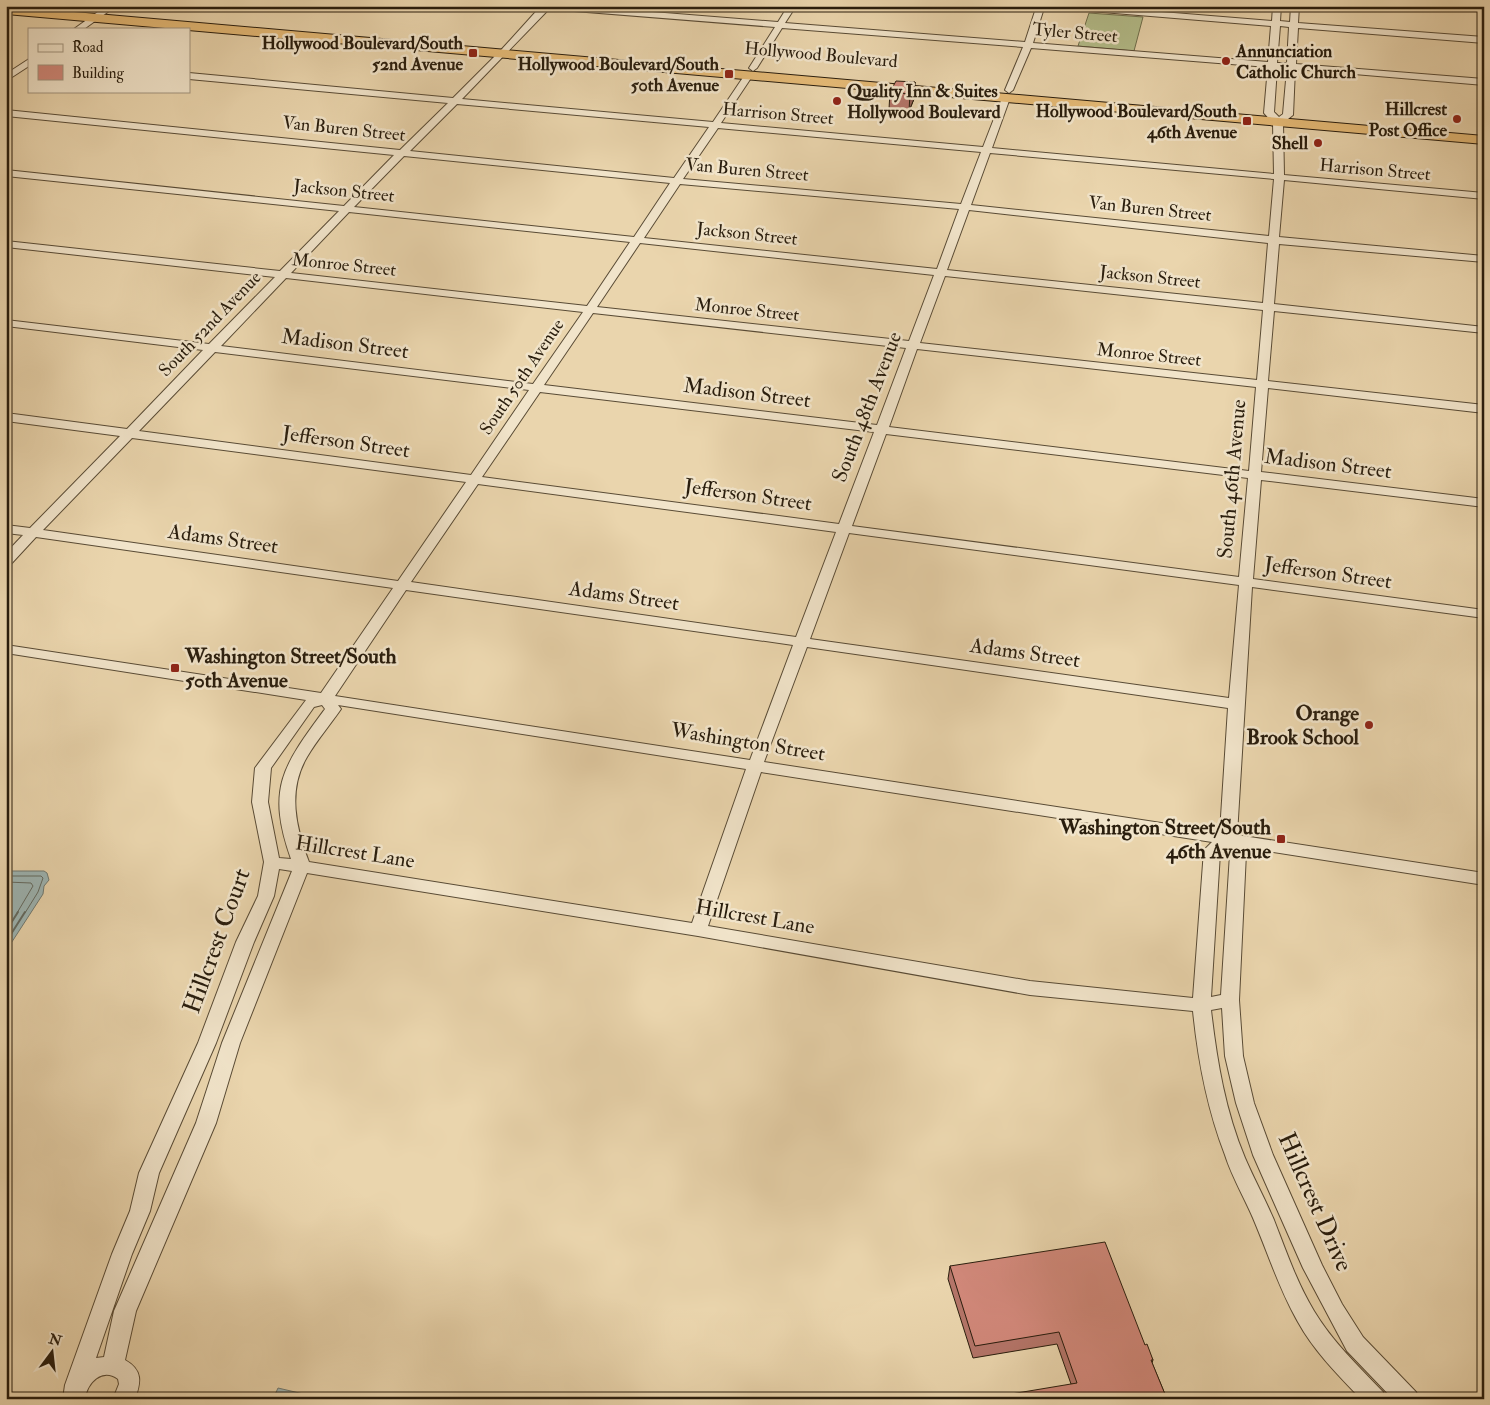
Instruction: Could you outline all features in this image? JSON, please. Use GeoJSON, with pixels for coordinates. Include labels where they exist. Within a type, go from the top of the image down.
{"type":"FeatureCollection","features":[{"type":"Feature","properties":{"kind":"highway","name":"Hollywood Boulevard"},"geometry":{"type":"LineString","coordinates":[[36,6],[683,70],[828,75],[1073,100],[1082,96],[1278,116],[1461,138],[1484,138]]}},
{"type":"Feature","properties":{"kind":"highway","name":"Hollywood Boulevard"},"geometry":{"type":"LineString","coordinates":[[6,10],[103,12]]}},
{"type":"Feature","properties":{"kind":"highway","name":"Hollywood Boulevard"},"geometry":{"type":"LineString","coordinates":[[505,51],[751,72],[924,91],[936,89],[996,93],[1484,132]]}},
{"type":"Feature","properties":{"kind":"street","name":"Tyler Street"},"geometry":{"type":"LineString","coordinates":[[546,6],[1484,82]]}},
{"type":"Feature","properties":{"kind":"street","name":"South 52nd Avenue"},"geometry":{"type":"LineString","coordinates":[[6,561],[346,209],[505,51],[546,6]]}},
{"type":"Feature","properties":{"kind":"street","name":"South 50th Avenue"},"geometry":{"type":"LineString","coordinates":[[325,700],[751,72],[792,6]]}},
{"type":"Feature","properties":{"kind":"street"},"geometry":{"type":"LineString","coordinates":[[1054,6],[1484,40]]}},
{"type":"Feature","properties":{"kind":"street"},"geometry":{"type":"LineString","coordinates":[[1277,6],[1272,66],[1278,116]]}},
{"type":"Feature","properties":{"kind":"street"},"geometry":{"type":"LineString","coordinates":[[1278,116],[1292,67],[1295,6]]}},
{"type":"Feature","properties":{"kind":"street","name":"South 48th Avenue"},"geometry":{"type":"LineString","coordinates":[[698,930],[755,766],[988,150],[1007,94],[1028,45],[1040,7]]}},
{"type":"Feature","properties":{"kind":"street"},"geometry":{"type":"LineString","coordinates":[[79,28],[103,12]]}},
{"type":"Feature","properties":{"kind":"street"},"geometry":{"type":"LineString","coordinates":[[6,78],[28,63]]}},
{"type":"Feature","properties":{"kind":"street","name":"Harrison Street"},"geometry":{"type":"LineString","coordinates":[[190,76],[1484,196]]}},
{"type":"Feature","properties":{"kind":"street","name":"Van Buren Street"},"geometry":{"type":"LineString","coordinates":[[6,113],[676,181],[965,207],[1274,240],[1484,259]]}},
{"type":"Feature","properties":{"kind":"street","name":"South 46th Avenue"},"geometry":{"type":"LineString","coordinates":[[1230,1000],[1238,853],[1228,840],[1236,704],[1279,177],[1278,116]]}},
{"type":"Feature","properties":{"kind":"street","name":"Jackson Street"},"geometry":{"type":"LineString","coordinates":[[6,173],[1484,330]]}},
{"type":"Feature","properties":{"kind":"street","name":"Monroe Street"},"geometry":{"type":"LineString","coordinates":[[6,244],[1484,410]]}},
{"type":"Feature","properties":{"kind":"street","name":"Madison Street"},"geometry":{"type":"LineString","coordinates":[[6,323],[1484,503]]}},
{"type":"Feature","properties":{"kind":"street","name":"Jefferson Street"},"geometry":{"type":"LineString","coordinates":[[6,417],[1484,614]]}},
{"type":"Feature","properties":{"kind":"street","name":"Adams Street"},"geometry":{"type":"LineString","coordinates":[[6,529],[1236,704]]}},
{"type":"Feature","properties":{"kind":"street","name":"Washington Street"},"geometry":{"type":"LineString","coordinates":[[6,650],[1484,879]]}},
{"type":"Feature","properties":{"kind":"street"},"geometry":{"type":"LineString","coordinates":[[113,1365],[124,1311],[206,1123],[231,1043],[302,866],[293,841],[286,799],[292,770],[333,709],[325,700]]}},
{"type":"Feature","properties":{"kind":"street","name":"Hillcrest Court"},"geometry":{"type":"LineString","coordinates":[[76,1391],[122,1254],[140,1211],[149,1172],[207,1043],[245,942],[266,896],[272,862],[260,802],[263,768],[309,704],[325,700]]}},
{"type":"Feature","properties":{"kind":"street"},"geometry":{"type":"LineString","coordinates":[[1228,840],[1212,850],[1201,1006],[1207,1058],[1217,1104],[1235,1157],[1263,1218],[1284,1272],[1306,1317],[1325,1345],[1374,1399]]}},
{"type":"Feature","properties":{"kind":"street","name":"Hillcrest Lane"},"geometry":{"type":"LineString","coordinates":[[272,862],[698,930],[1030,988],[1201,1006],[1230,1000]]}},
{"type":"Feature","properties":{"kind":"street","name":"Hillcrest Drive"},"geometry":{"type":"LineString","coordinates":[[1230,1000],[1234,1056],[1245,1103],[1264,1155],[1313,1268],[1355,1344],[1408,1399]]}},
{"type":"Feature","properties":{"kind":"street"},"geometry":{"type":"LineString","coordinates":[[76,1391],[86,1373],[95,1368],[113,1365],[126,1371],[130,1377],[128,1392],[124,1399]]}},
{"type":"Feature","properties":{"kind":"green space"},"geometry":{"type":"Polygon","coordinates":[[[1089,13],[1143,17],[1134,51],[1078,46],[1089,13]]]}},
{"type":"Feature","properties":{"kind":"water"},"geometry":{"type":"Polygon","coordinates":[[[6,867],[8,871],[44,871],[47,873],[49,880],[44,886],[43,894],[6,951],[6,867]]]}},
{"type":"Feature","properties":{"kind":"water"},"geometry":{"type":"Polygon","coordinates":[[[278,1388],[325,1399],[273,1399],[278,1388]]]}},
{"type":"Feature","properties":{"kind":"building"},"geometry":{"type":"Polygon","coordinates":[[[896,81],[915,82],[910,94],[890,92],[896,81]]]}},
{"type":"Feature","properties":{"kind":"building"},"geometry":{"type":"Polygon","coordinates":[[[1105,1242],[1145,1345],[1147,1344],[1153,1360],[1151,1360],[1167,1399],[981,1399],[1077,1383],[1059,1332],[975,1346],[950,1266],[1105,1242]]]}},
{"type":"Feature","properties":{"kind":"place","name":"Hollywood Boulevard/South 52nd Avenue"},"geometry":{"type":"Point","coordinates":[473,53]}},
{"type":"Feature","properties":{"kind":"place","name":"Annunciation Catholic Church"},"geometry":{"type":"Point","coordinates":[1226,61]}},
{"type":"Feature","properties":{"kind":"place","name":"Hollywood Boulevard/South 50th Avenue"},"geometry":{"type":"Point","coordinates":[729,74]}},
{"type":"Feature","properties":{"kind":"place","name":"Quality Inn & Suites Hollywood Boulevard"},"geometry":{"type":"Point","coordinates":[837,101]}},
{"type":"Feature","properties":{"kind":"place","name":"Hillcrest Post Office"},"geometry":{"type":"Point","coordinates":[1457,119]}},
{"type":"Feature","properties":{"kind":"place","name":"Hollywood Boulevard/South 46th Avenue"},"geometry":{"type":"Point","coordinates":[1247,121]}},
{"type":"Feature","properties":{"kind":"place","name":"Shell"},"geometry":{"type":"Point","coordinates":[1318,143]}},
{"type":"Feature","properties":{"kind":"place","name":"Washington Street/South 50th Avenue"},"geometry":{"type":"Point","coordinates":[175,668]}},
{"type":"Feature","properties":{"kind":"place","name":"Orange Brook School"},"geometry":{"type":"Point","coordinates":[1369,725]}},
{"type":"Feature","properties":{"kind":"place","name":"Washington Street/South 46th Avenue"},"geometry":{"type":"Point","coordinates":[1281,839]}}]}
